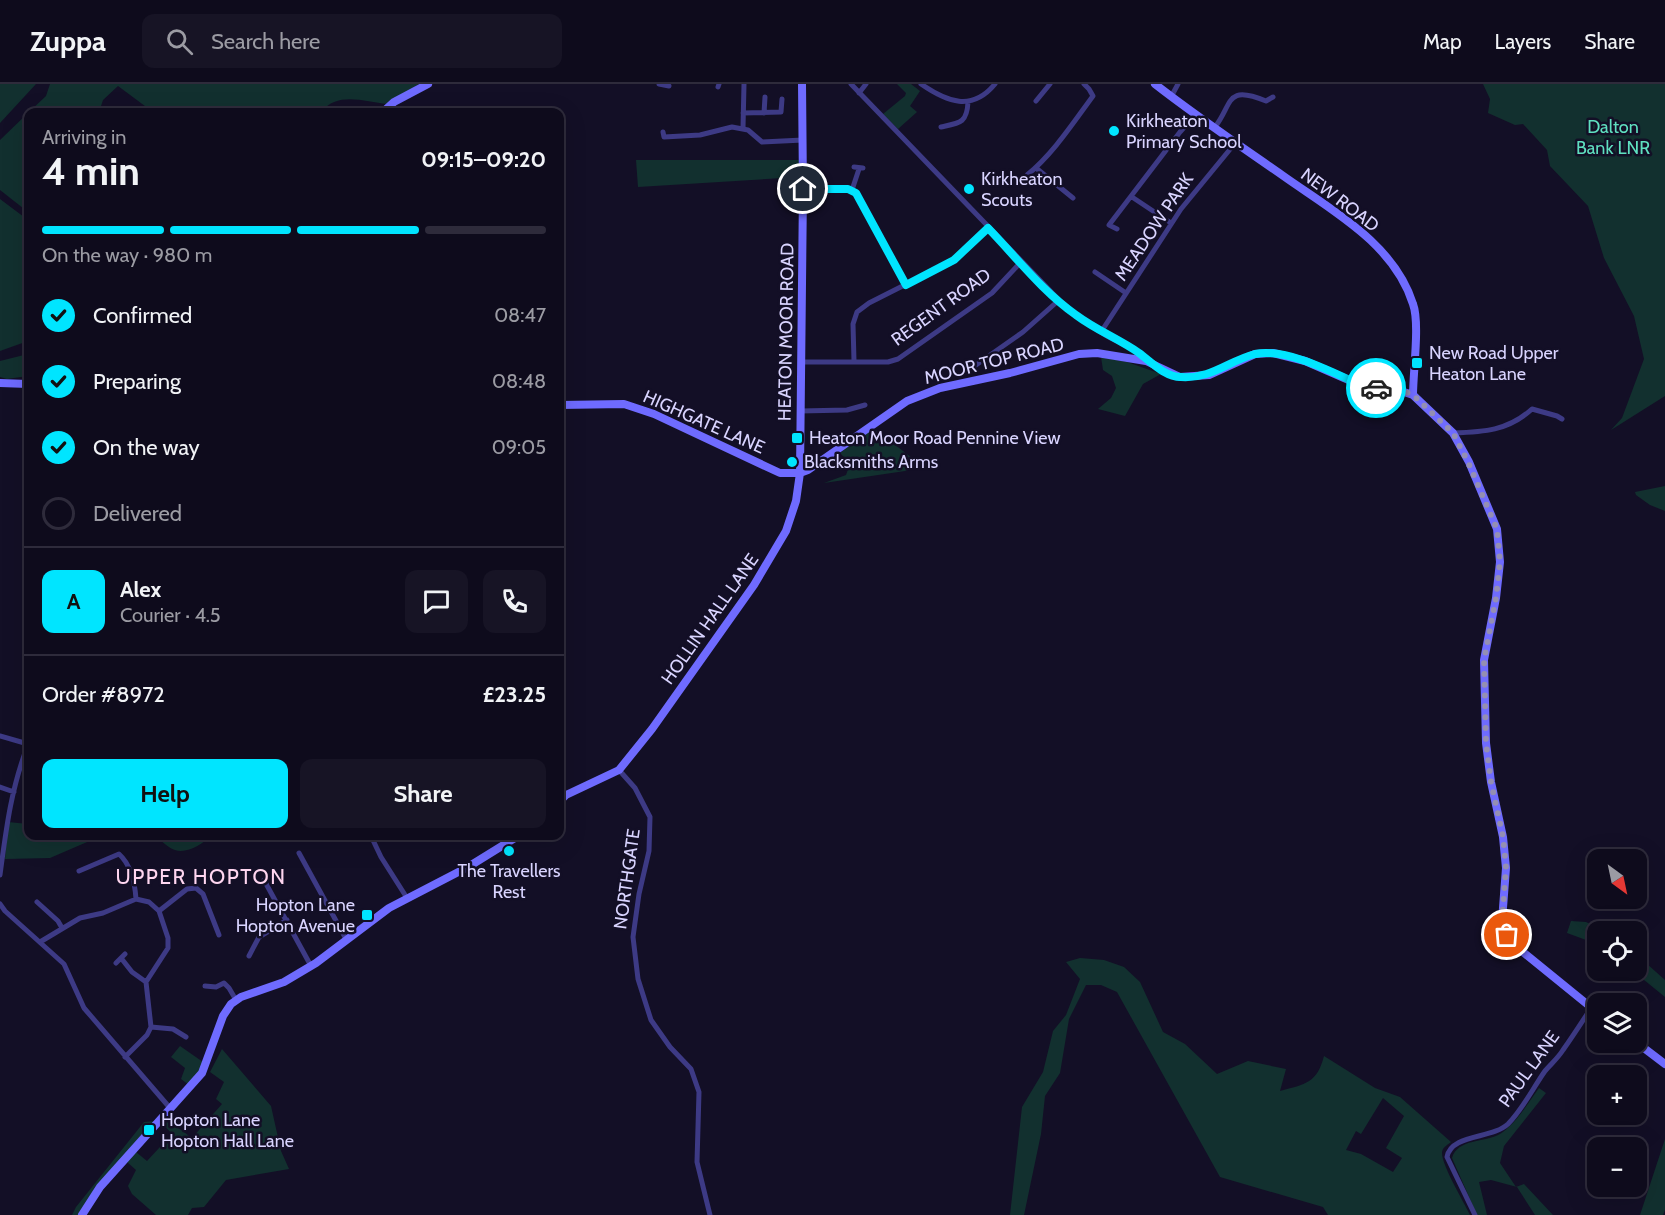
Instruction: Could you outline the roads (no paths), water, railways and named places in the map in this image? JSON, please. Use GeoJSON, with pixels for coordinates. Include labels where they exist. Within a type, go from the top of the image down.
{"type":"FeatureCollection","features":[{"type":"Feature","properties":{"kind":"street"},"geometry":{"type":"LineString","coordinates":[[387,108],[394,102],[429,84]]}},
{"type":"Feature","properties":{"kind":"street"},"geometry":{"type":"LineString","coordinates":[[659,84],[669,86]]}},
{"type":"Feature","properties":{"kind":"street"},"geometry":{"type":"LineString","coordinates":[[743,128],[744,84]]}},
{"type":"Feature","properties":{"kind":"street","name":"HEATON MOOR ROAD"},"geometry":{"type":"LineString","coordinates":[[800,473],[802,84]]}},
{"type":"Feature","properties":{"kind":"street"},"geometry":{"type":"LineString","coordinates":[[851,84],[1059,300],[1075,314],[1137,352],[1146,361]]}},
{"type":"Feature","properties":{"kind":"street"},"geometry":{"type":"LineString","coordinates":[[859,93],[866,84]]}},
{"type":"Feature","properties":{"kind":"street"},"geometry":{"type":"LineString","coordinates":[[921,84],[931,87],[947,100],[969,102],[988,92],[995,84]]}},
{"type":"Feature","properties":{"kind":"street"},"geometry":{"type":"LineString","coordinates":[[1036,101],[1050,84]]}},
{"type":"Feature","properties":{"kind":"street"},"geometry":{"type":"LineString","coordinates":[[1027,175],[1036,168],[1093,96],[1084,84]]}},
{"type":"Feature","properties":{"kind":"street","name":"NEW ROAD"},"geometry":{"type":"LineString","coordinates":[[1155,84],[1368,237],[1402,276],[1414,306],[1413,395]]}},
{"type":"Feature","properties":{"kind":"street"},"geometry":{"type":"LineString","coordinates":[[1172,97],[1178,84]]}},
{"type":"Feature","properties":{"kind":"street"},"geometry":{"type":"LineString","coordinates":[[1215,128],[1223,115],[1227,100],[1238,87]]}},
{"type":"Feature","properties":{"kind":"street"},"geometry":{"type":"LineString","coordinates":[[1251,88],[1266,103],[1272,97]]}},
{"type":"Feature","properties":{"kind":"street"},"geometry":{"type":"LineString","coordinates":[[764,113],[765,97]]}},
{"type":"Feature","properties":{"kind":"street"},"geometry":{"type":"LineString","coordinates":[[743,113],[781,112],[782,99]]}},
{"type":"Feature","properties":{"kind":"street"},"geometry":{"type":"LineString","coordinates":[[942,127],[960,123],[965,118],[969,102]]}},
{"type":"Feature","properties":{"kind":"street"},"geometry":{"type":"LineString","coordinates":[[1117,230],[1109,225],[1196,114]]}},
{"type":"Feature","properties":{"kind":"street"},"geometry":{"type":"LineString","coordinates":[[663,132],[664,137],[699,135],[732,127],[748,130],[762,142],[803,140]]}},
{"type":"Feature","properties":{"kind":"street","name":"MEADOW PARK"},"geometry":{"type":"LineString","coordinates":[[1101,332],[1171,223],[1236,142]]}},
{"type":"Feature","properties":{"kind":"street"},"geometry":{"type":"LineString","coordinates":[[852,190],[859,168]]}},
{"type":"Feature","properties":{"kind":"street"},"geometry":{"type":"LineString","coordinates":[[1036,168],[1073,198]]}},
{"type":"Feature","properties":{"kind":"street"},"geometry":{"type":"LineString","coordinates":[[803,189],[852,190],[856,193],[906,285]]}},
{"type":"Feature","properties":{"kind":"street"},"geometry":{"type":"LineString","coordinates":[[1132,197],[1171,223]]}},
{"type":"Feature","properties":{"kind":"street"},"geometry":{"type":"LineString","coordinates":[[854,361],[853,324],[857,312],[869,303],[954,260],[988,228]]}},
{"type":"Feature","properties":{"kind":"street","name":"REGENT ROAD"},"geometry":{"type":"LineString","coordinates":[[801,362],[888,362],[898,359],[992,293],[1021,262]]}},
{"type":"Feature","properties":{"kind":"street"},"geometry":{"type":"LineString","coordinates":[[1095,272],[1126,293]]}},
{"type":"Feature","properties":{"kind":"street"},"geometry":{"type":"LineString","coordinates":[[966,372],[1023,332],[1059,300]]}},
{"type":"Feature","properties":{"kind":"street","name":"MOOR TOP ROAD"},"geometry":{"type":"LineString","coordinates":[[800,473],[808,470],[907,401],[923,393],[1079,354],[1097,353],[1146,361],[1180,378],[1209,375],[1255,354],[1273,353],[1305,361],[1367,388],[1395,388],[1413,395]]}},
{"type":"Feature","properties":{"kind":"street"},"geometry":{"type":"LineString","coordinates":[[0,383],[24,384]]}},
{"type":"Feature","properties":{"kind":"street"},"geometry":{"type":"LineString","coordinates":[[1413,395],[1453,433],[1497,529],[1500,562],[1496,598],[1484,660],[1486,743],[1491,782],[1503,837],[1506,868],[1502,921],[1507,935],[1518,948],[1587,1004]]}},
{"type":"Feature","properties":{"kind":"street","name":"HIGHGATE LANE"},"geometry":{"type":"LineString","coordinates":[[564,405],[624,404],[654,414],[780,473],[800,473]]}},
{"type":"Feature","properties":{"kind":"street"},"geometry":{"type":"LineString","coordinates":[[800,411],[847,410],[865,405]]}},
{"type":"Feature","properties":{"kind":"street"},"geometry":{"type":"LineString","coordinates":[[1453,433],[1485,431],[1507,426],[1532,410],[1562,419]]}},
{"type":"Feature","properties":{"kind":"street","name":"HOLLIN HALL LANE"},"geometry":{"type":"LineString","coordinates":[[619,770],[754,585],[786,531],[796,501],[800,473]]}},
{"type":"Feature","properties":{"kind":"street"},"geometry":{"type":"LineString","coordinates":[[0,736],[24,744]]}},
{"type":"Feature","properties":{"kind":"street"},"geometry":{"type":"LineString","coordinates":[[0,875],[5,825],[24,755]]}},
{"type":"Feature","properties":{"kind":"street"},"geometry":{"type":"LineString","coordinates":[[564,798],[619,770]]}},
{"type":"Feature","properties":{"kind":"street","name":"NORTHGATE"},"geometry":{"type":"LineString","coordinates":[[619,770],[635,788],[650,817],[649,851],[639,894],[633,937],[638,979],[651,1020],[670,1047],[691,1069],[699,1092],[696,1162],[710,1215]]}},
{"type":"Feature","properties":{"kind":"street"},"geometry":{"type":"LineString","coordinates":[[0,787],[14,792]]}},
{"type":"Feature","properties":{"kind":"street"},"geometry":{"type":"LineString","coordinates":[[373,840],[407,898]]}},
{"type":"Feature","properties":{"kind":"street"},"geometry":{"type":"LineString","coordinates":[[82,1215],[100,1187],[202,1073],[223,1016],[231,1004],[284,982],[311,966],[389,908],[468,867],[512,840]]}},
{"type":"Feature","properties":{"kind":"street"},"geometry":{"type":"LineString","coordinates":[[299,853],[346,939]]}},
{"type":"Feature","properties":{"kind":"street"},"geometry":{"type":"LineString","coordinates":[[80,871],[119,854],[123,857],[134,881],[136,899]]}},
{"type":"Feature","properties":{"kind":"street"},"geometry":{"type":"LineString","coordinates":[[264,880],[311,966]]}},
{"type":"Feature","properties":{"kind":"street"},"geometry":{"type":"LineString","coordinates":[[159,911],[187,889],[196,888],[203,894],[219,935]]}},
{"type":"Feature","properties":{"kind":"street"},"geometry":{"type":"LineString","coordinates":[[40,942],[80,918],[103,913],[136,899],[149,902],[159,911],[168,938],[168,948],[146,982],[151,1027],[147,1035],[125,1057]]}},
{"type":"Feature","properties":{"kind":"street"},"geometry":{"type":"LineString","coordinates":[[38,902],[62,928]]}},
{"type":"Feature","properties":{"kind":"street"},"geometry":{"type":"LineString","coordinates":[[0,904],[64,964],[84,1008],[170,1108]]}},
{"type":"Feature","properties":{"kind":"street"},"geometry":{"type":"LineString","coordinates":[[249,956],[259,937],[287,920]]}},
{"type":"Feature","properties":{"kind":"street"},"geometry":{"type":"LineString","coordinates":[[120,958],[132,972],[146,982]]}},
{"type":"Feature","properties":{"kind":"street"},"geometry":{"type":"LineString","coordinates":[[205,986],[216,987],[224,983],[236,1000]]}},
{"type":"Feature","properties":{"kind":"street","name":"PAUL LANE"},"geometry":{"type":"LineString","coordinates":[[1475,1215],[1448,1157],[1449,1150],[1455,1143],[1494,1132],[1506,1126],[1546,1070],[1587,1019]]}},
{"type":"Feature","properties":{"kind":"street"},"geometry":{"type":"LineString","coordinates":[[151,1027],[173,1029],[186,1037]]}},
{"type":"Feature","properties":{"kind":"street"},"geometry":{"type":"LineString","coordinates":[[1647,1050],[1665,1064]]}},
{"type":"Feature","properties":{"kind":"place","name":"Kirkheaton Primary School"},"geometry":{"type":"Point","coordinates":[1114,131]}},
{"type":"Feature","properties":{"kind":"place","name":"Kirkheaton Scouts"},"geometry":{"type":"Point","coordinates":[969,189]}},
{"type":"Feature","properties":{"kind":"place","name":"New Road Upper Heaton Lane"},"geometry":{"type":"Point","coordinates":[1417,363]}},
{"type":"Feature","properties":{"kind":"place","name":"Heaton Moor Road Pennine View"},"geometry":{"type":"Point","coordinates":[797,438]}},
{"type":"Feature","properties":{"kind":"place","name":"Blacksmiths Arms"},"geometry":{"type":"Point","coordinates":[792,462]}},
{"type":"Feature","properties":{"kind":"place","name":"The Travellers Rest"},"geometry":{"type":"Point","coordinates":[509,851]}},
{"type":"Feature","properties":{"kind":"place","name":"Hopton Lane Hopton Avenue"},"geometry":{"type":"Point","coordinates":[367,915]}},
{"type":"Feature","properties":{"kind":"place","name":"Hopton Lane Hopton Hall Lane"},"geometry":{"type":"Point","coordinates":[149,1130]}},
{"type":"Feature","properties":{"kind":"district","name":"UPPER HOPTON"},"geometry":{"type":"Point","coordinates":[201,876]}},
{"type":"Feature","properties":{"kind":"park label","name":"Dalton Bank LNR"},"geometry":{"type":"Point","coordinates":[1613,137]}}]}
